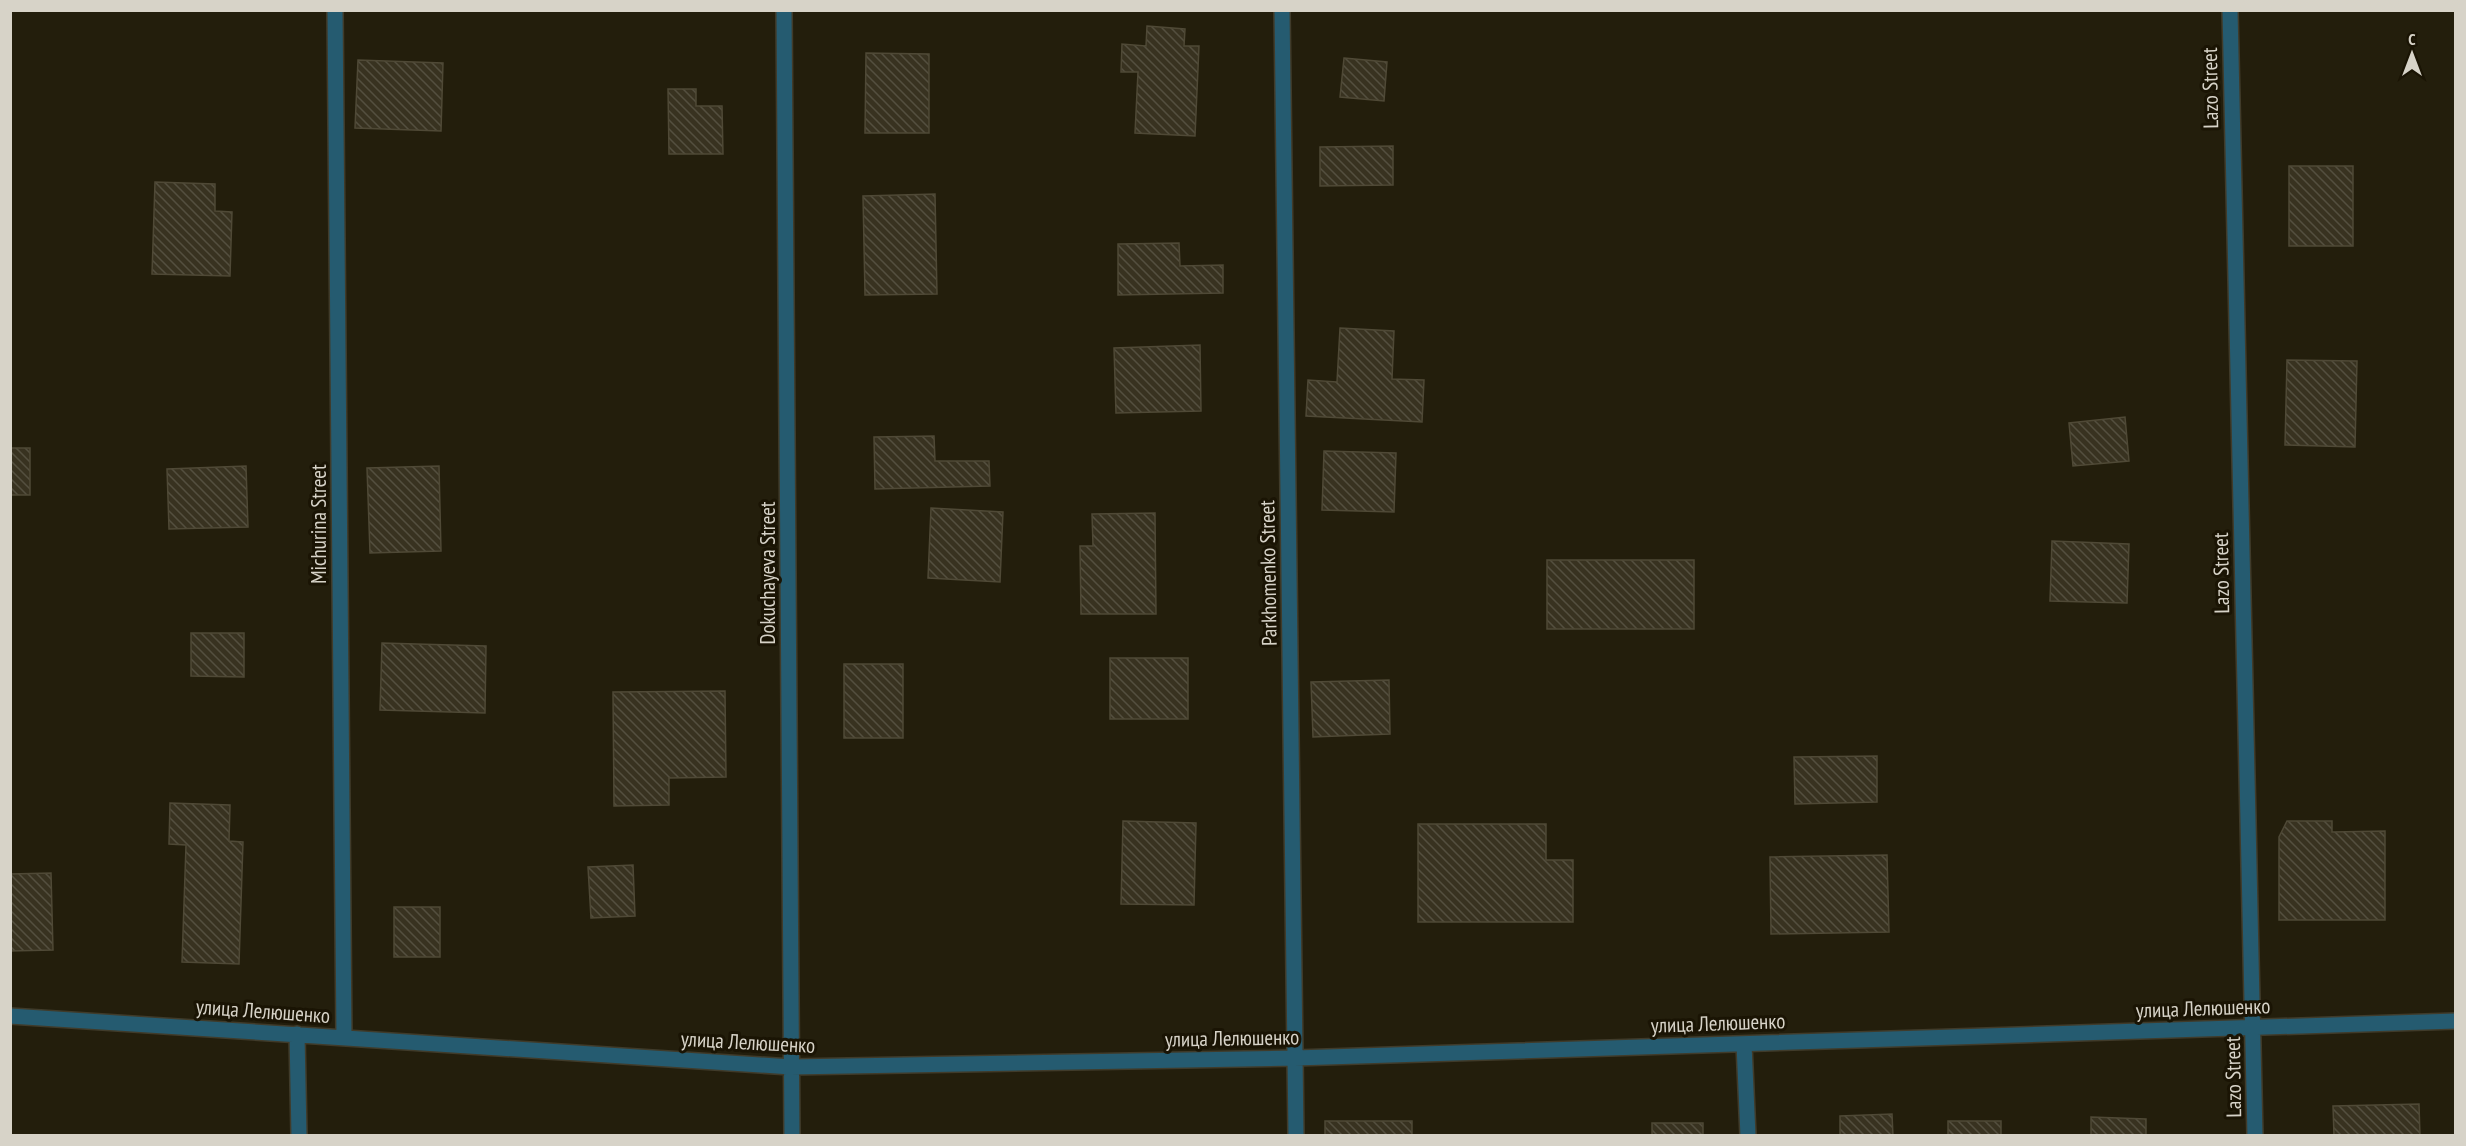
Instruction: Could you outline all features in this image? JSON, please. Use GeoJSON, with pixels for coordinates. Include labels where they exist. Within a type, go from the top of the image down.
{"type":"FeatureCollection","features":[{"type":"Feature","properties":{"kind":"street","name":"Michurina Street"},"geometry":{"type":"LineString","coordinates":[[335,10],[344,1038]]}},
{"type":"Feature","properties":{"kind":"street","name":"Dokuchayeva Street"},"geometry":{"type":"LineString","coordinates":[[784,10],[792,1136]]}},
{"type":"Feature","properties":{"kind":"street","name":"Parkhomenko Street"},"geometry":{"type":"LineString","coordinates":[[1282,10],[1296,1136]]}},
{"type":"Feature","properties":{"kind":"street","name":"Lazo Street"},"geometry":{"type":"LineString","coordinates":[[2230,10],[2255,1136]]}},
{"type":"Feature","properties":{"kind":"street","name":"улица Лелюшенко"},"geometry":{"type":"LineString","coordinates":[[10,1016],[791,1067],[1295,1058],[2456,1021]]}},
{"type":"Feature","properties":{"kind":"street"},"geometry":{"type":"LineString","coordinates":[[297,1034],[299,1136]]}},
{"type":"Feature","properties":{"kind":"street"},"geometry":{"type":"LineString","coordinates":[[1744,1044],[1748,1136]]}},
{"type":"Feature","properties":{"kind":"building"},"geometry":{"type":"Polygon","coordinates":[[[1147,26],[1185,29],[1184,46],[1199,46],[1195,136],[1135,133],[1138,72],[1121,72],[1122,44],[1146,46],[1147,26]]]}},
{"type":"Feature","properties":{"kind":"building"},"geometry":{"type":"Polygon","coordinates":[[[866,53],[929,54],[929,133],[865,133],[866,53]]]}},
{"type":"Feature","properties":{"kind":"building"},"geometry":{"type":"Polygon","coordinates":[[[1344,58],[1387,62],[1384,101],[1340,97],[1344,58]]]}},
{"type":"Feature","properties":{"kind":"building"},"geometry":{"type":"Polygon","coordinates":[[[358,60],[443,63],[441,131],[355,128],[358,60]]]}},
{"type":"Feature","properties":{"kind":"building"},"geometry":{"type":"Polygon","coordinates":[[[668,89],[696,89],[696,106],[722,106],[723,154],[669,154],[668,89]]]}},
{"type":"Feature","properties":{"kind":"building"},"geometry":{"type":"Polygon","coordinates":[[[1393,146],[1393,185],[1320,186],[1320,147],[1393,146]]]}},
{"type":"Feature","properties":{"kind":"building"},"geometry":{"type":"Polygon","coordinates":[[[2289,166],[2353,166],[2353,246],[2289,246],[2289,166]]]}},
{"type":"Feature","properties":{"kind":"building"},"geometry":{"type":"Polygon","coordinates":[[[155,182],[215,184],[215,211],[232,212],[230,276],[152,274],[155,182]]]}},
{"type":"Feature","properties":{"kind":"building"},"geometry":{"type":"Polygon","coordinates":[[[935,194],[937,294],[865,295],[863,196],[935,194]]]}},
{"type":"Feature","properties":{"kind":"building"},"geometry":{"type":"Polygon","coordinates":[[[1179,243],[1180,266],[1223,265],[1223,293],[1118,295],[1118,244],[1179,243]]]}},
{"type":"Feature","properties":{"kind":"building"},"geometry":{"type":"Polygon","coordinates":[[[1340,328],[1394,331],[1392,379],[1424,380],[1422,422],[1306,416],[1308,380],[1337,382],[1340,328]]]}},
{"type":"Feature","properties":{"kind":"building"},"geometry":{"type":"Polygon","coordinates":[[[1200,345],[1201,411],[1116,413],[1114,348],[1200,345]]]}},
{"type":"Feature","properties":{"kind":"building"},"geometry":{"type":"Polygon","coordinates":[[[2287,360],[2357,361],[2355,447],[2285,445],[2287,360]]]}},
{"type":"Feature","properties":{"kind":"building"},"geometry":{"type":"Polygon","coordinates":[[[2125,417],[2129,461],[2073,466],[2069,423],[2125,417]]]}},
{"type":"Feature","properties":{"kind":"building"},"geometry":{"type":"Polygon","coordinates":[[[934,436],[935,461],[989,461],[990,486],[875,489],[874,437],[934,436]]]}},
{"type":"Feature","properties":{"kind":"building"},"geometry":{"type":"Polygon","coordinates":[[[10,448],[30,448],[30,495],[10,495],[10,448]]]}},
{"type":"Feature","properties":{"kind":"building"},"geometry":{"type":"Polygon","coordinates":[[[1324,451],[1396,453],[1394,512],[1322,510],[1324,451]]]}},
{"type":"Feature","properties":{"kind":"building"},"geometry":{"type":"Polygon","coordinates":[[[246,466],[248,527],[169,529],[167,469],[246,466]]]}},
{"type":"Feature","properties":{"kind":"building"},"geometry":{"type":"Polygon","coordinates":[[[439,466],[441,551],[370,553],[367,468],[439,466]]]}},
{"type":"Feature","properties":{"kind":"building"},"geometry":{"type":"Polygon","coordinates":[[[931,508],[1003,512],[1000,582],[928,578],[931,508]]]}},
{"type":"Feature","properties":{"kind":"building"},"geometry":{"type":"Polygon","coordinates":[[[1155,513],[1156,614],[1081,614],[1080,546],[1093,546],[1092,514],[1155,513]]]}},
{"type":"Feature","properties":{"kind":"building"},"geometry":{"type":"Polygon","coordinates":[[[2052,541],[2129,544],[2127,603],[2050,601],[2052,541]]]}},
{"type":"Feature","properties":{"kind":"building"},"geometry":{"type":"Polygon","coordinates":[[[1547,560],[1694,560],[1694,629],[1547,629],[1547,560]]]}},
{"type":"Feature","properties":{"kind":"building"},"geometry":{"type":"Polygon","coordinates":[[[191,633],[244,633],[244,677],[191,676],[191,633]]]}},
{"type":"Feature","properties":{"kind":"building"},"geometry":{"type":"Polygon","coordinates":[[[382,643],[486,646],[485,713],[380,710],[382,643]]]}},
{"type":"Feature","properties":{"kind":"building"},"geometry":{"type":"Polygon","coordinates":[[[1110,658],[1188,658],[1188,719],[1110,719],[1110,658]]]}},
{"type":"Feature","properties":{"kind":"building"},"geometry":{"type":"Polygon","coordinates":[[[844,664],[903,664],[903,738],[844,738],[844,664]]]}},
{"type":"Feature","properties":{"kind":"building"},"geometry":{"type":"Polygon","coordinates":[[[1389,680],[1390,734],[1313,737],[1311,682],[1389,680]]]}},
{"type":"Feature","properties":{"kind":"building"},"geometry":{"type":"Polygon","coordinates":[[[725,691],[726,777],[669,778],[669,805],[614,806],[613,692],[725,691]]]}},
{"type":"Feature","properties":{"kind":"building"},"geometry":{"type":"Polygon","coordinates":[[[1877,756],[1877,802],[1795,804],[1794,757],[1877,756]]]}},
{"type":"Feature","properties":{"kind":"building"},"geometry":{"type":"Polygon","coordinates":[[[170,803],[230,805],[229,841],[243,842],[239,964],[182,962],[186,845],[169,844],[170,803]]]}},
{"type":"Feature","properties":{"kind":"building"},"geometry":{"type":"Polygon","coordinates":[[[1123,821],[1196,823],[1194,905],[1121,904],[1123,821]]]}},
{"type":"Feature","properties":{"kind":"building"},"geometry":{"type":"Polygon","coordinates":[[[2287,821],[2332,821],[2332,832],[2385,831],[2385,920],[2279,920],[2279,837],[2287,821]]]}},
{"type":"Feature","properties":{"kind":"building"},"geometry":{"type":"Polygon","coordinates":[[[1418,824],[1546,824],[1546,860],[1573,860],[1573,922],[1418,922],[1418,824]]]}},
{"type":"Feature","properties":{"kind":"building"},"geometry":{"type":"Polygon","coordinates":[[[1887,855],[1889,932],[1771,934],[1770,857],[1887,855]]]}},
{"type":"Feature","properties":{"kind":"building"},"geometry":{"type":"Polygon","coordinates":[[[633,865],[635,916],[591,918],[588,867],[633,865]]]}},
{"type":"Feature","properties":{"kind":"building"},"geometry":{"type":"Polygon","coordinates":[[[51,873],[53,950],[10,951],[10,874],[51,873]]]}},
{"type":"Feature","properties":{"kind":"building"},"geometry":{"type":"Polygon","coordinates":[[[394,907],[440,907],[440,957],[394,957],[394,907]]]}},
{"type":"Feature","properties":{"kind":"building"},"geometry":{"type":"Polygon","coordinates":[[[2419,1104],[2420,1136],[2334,1136],[2333,1106],[2419,1104]]]}},
{"type":"Feature","properties":{"kind":"building"},"geometry":{"type":"Polygon","coordinates":[[[1892,1114],[1893,1136],[1840,1136],[1840,1116],[1892,1114]]]}},
{"type":"Feature","properties":{"kind":"building"},"geometry":{"type":"Polygon","coordinates":[[[2091,1117],[2146,1119],[2146,1136],[2091,1136],[2091,1117]]]}},
{"type":"Feature","properties":{"kind":"building"},"geometry":{"type":"Polygon","coordinates":[[[1325,1121],[1412,1121],[1412,1136],[1325,1136],[1325,1121]]]}},
{"type":"Feature","properties":{"kind":"building"},"geometry":{"type":"Polygon","coordinates":[[[1948,1121],[2001,1121],[2001,1136],[1948,1136],[1948,1121]]]}},
{"type":"Feature","properties":{"kind":"building"},"geometry":{"type":"Polygon","coordinates":[[[1652,1123],[1703,1123],[1703,1136],[1652,1136],[1652,1123]]]}}]}
